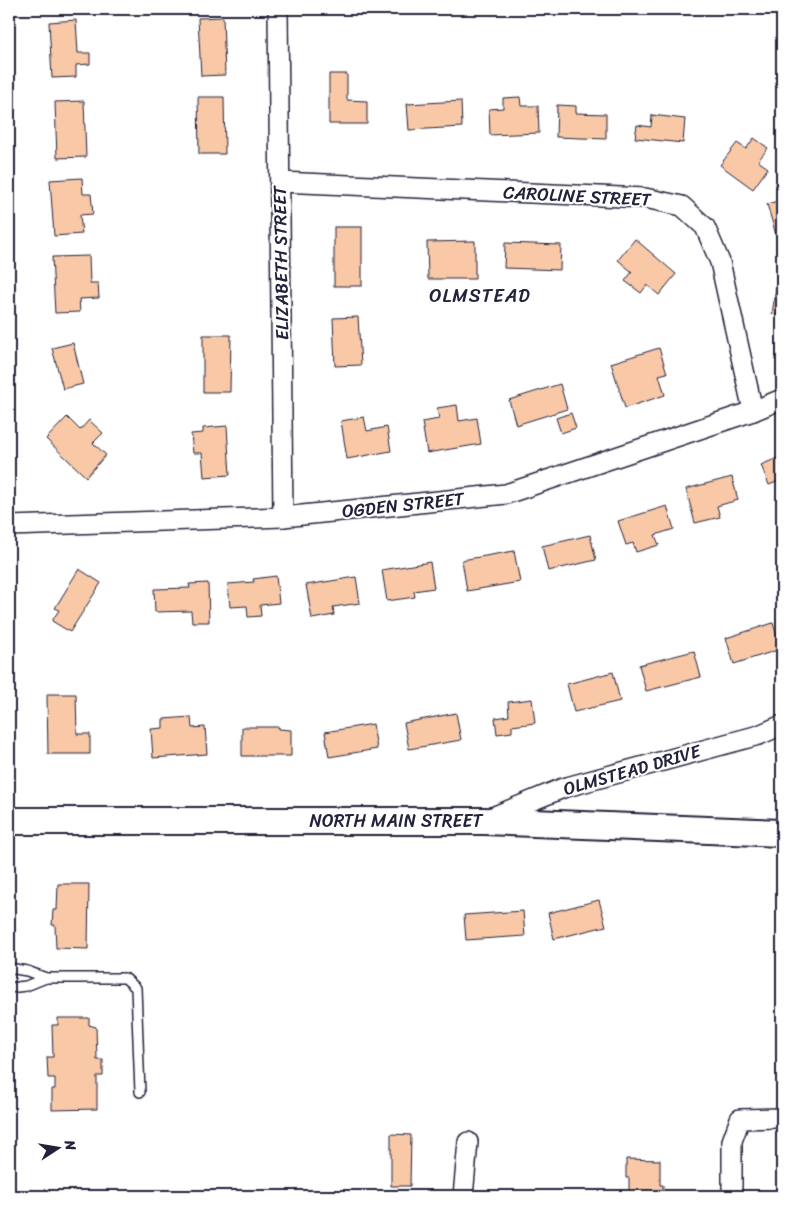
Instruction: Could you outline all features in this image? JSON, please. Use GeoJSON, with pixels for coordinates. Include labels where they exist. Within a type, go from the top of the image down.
{"type":"FeatureCollection","features":[{"type":"Feature","properties":{"kind":"street","name":"ELIZABETH STREET"},"geometry":{"type":"LineString","coordinates":[[278,9],[284,517]]}},
{"type":"Feature","properties":{"kind":"street","name":"CAROLINE STREET"},"geometry":{"type":"LineString","coordinates":[[280,182],[645,198],[682,206],[705,227],[720,262],[753,411]]}},
{"type":"Feature","properties":{"kind":"street","name":"OGDEN STREET"},"geometry":{"type":"LineString","coordinates":[[9,526],[284,517],[506,494],[753,411],[782,399]]}},
{"type":"Feature","properties":{"kind":"street","name":"OLMSTEAD DRIVE"},"geometry":{"type":"LineString","coordinates":[[484,821],[563,788],[759,735],[782,724]]}},
{"type":"Feature","properties":{"kind":"street","name":"NORTH MAIN STREET"},"geometry":{"type":"LineString","coordinates":[[9,821],[484,821],[782,833]]}},
{"type":"Feature","properties":{"kind":"street"},"geometry":{"type":"LineString","coordinates":[[732,1196],[732,1141],[740,1119],[782,1118]]}},
{"type":"Feature","properties":{"kind":"street"},"geometry":{"type":"LineString","coordinates":[[463,1196],[468,1142]]}},
{"type":"Feature","properties":{"kind":"lane"},"geometry":{"type":"LineString","coordinates":[[9,968],[27,971],[46,978],[125,978],[136,988],[140,1092]]}},
{"type":"Feature","properties":{"kind":"lane"},"geometry":{"type":"LineString","coordinates":[[9,988],[26,986],[46,978]]}},
{"type":"Feature","properties":{"kind":"building"},"geometry":{"type":"Polygon","coordinates":[[[223,17],[225,75],[201,76],[198,18],[223,17]]]}},
{"type":"Feature","properties":{"kind":"building"},"geometry":{"type":"Polygon","coordinates":[[[76,20],[78,53],[90,53],[90,64],[76,65],[76,77],[52,78],[49,22],[76,20]]]}},
{"type":"Feature","properties":{"kind":"building"},"geometry":{"type":"Polygon","coordinates":[[[329,74],[347,74],[347,100],[367,101],[367,124],[329,124],[329,74]]]}},
{"type":"Feature","properties":{"kind":"building"},"geometry":{"type":"Polygon","coordinates":[[[198,97],[224,97],[225,154],[199,154],[198,97]]]}},
{"type":"Feature","properties":{"kind":"building"},"geometry":{"type":"Polygon","coordinates":[[[520,97],[521,106],[538,106],[539,133],[490,135],[489,109],[503,108],[503,98],[520,97]]]}},
{"type":"Feature","properties":{"kind":"building"},"geometry":{"type":"Polygon","coordinates":[[[84,101],[86,157],[57,158],[55,102],[84,101]]]}},
{"type":"Feature","properties":{"kind":"building"},"geometry":{"type":"Polygon","coordinates":[[[461,101],[462,127],[409,130],[407,104],[461,101]]]}},
{"type":"Feature","properties":{"kind":"building"},"geometry":{"type":"Polygon","coordinates":[[[557,105],[576,106],[576,113],[606,114],[606,139],[556,137],[557,105]]]}},
{"type":"Feature","properties":{"kind":"building"},"geometry":{"type":"Polygon","coordinates":[[[652,115],[685,119],[683,143],[635,138],[637,125],[651,127],[652,115]]]}},
{"type":"Feature","properties":{"kind":"building"},"geometry":{"type":"Polygon","coordinates":[[[754,138],[768,148],[758,161],[768,168],[753,189],[720,165],[737,143],[746,149],[754,138]]]}},
{"type":"Feature","properties":{"kind":"building"},"geometry":{"type":"Polygon","coordinates":[[[82,178],[83,194],[91,194],[93,214],[80,215],[82,234],[54,236],[50,180],[82,178]]]}},
{"type":"Feature","properties":{"kind":"building"},"geometry":{"type":"Polygon","coordinates":[[[782,200],[782,252],[781,252],[767,204],[782,200]]]}},
{"type":"Feature","properties":{"kind":"building"},"geometry":{"type":"Polygon","coordinates":[[[334,227],[362,227],[362,286],[334,286],[334,227]]]}},
{"type":"Feature","properties":{"kind":"building"},"geometry":{"type":"Polygon","coordinates":[[[635,239],[676,274],[659,295],[647,285],[641,293],[625,281],[632,272],[618,260],[635,239]]]}},
{"type":"Feature","properties":{"kind":"building"},"geometry":{"type":"Polygon","coordinates":[[[475,241],[475,279],[428,279],[427,242],[475,241]]]}},
{"type":"Feature","properties":{"kind":"building"},"geometry":{"type":"Polygon","coordinates":[[[505,243],[561,245],[560,270],[504,268],[505,243]]]}},
{"type":"Feature","properties":{"kind":"building"},"geometry":{"type":"Polygon","coordinates":[[[89,256],[90,283],[98,283],[99,298],[79,299],[80,312],[55,313],[52,257],[89,256]]]}},
{"type":"Feature","properties":{"kind":"building"},"geometry":{"type":"Polygon","coordinates":[[[776,288],[782,289],[782,316],[772,314],[776,288]]]}},
{"type":"Feature","properties":{"kind":"building"},"geometry":{"type":"Polygon","coordinates":[[[358,317],[361,365],[335,366],[333,318],[358,317]]]}},
{"type":"Feature","properties":{"kind":"building"},"geometry":{"type":"Polygon","coordinates":[[[203,335],[231,335],[230,392],[203,392],[203,335]]]}},
{"type":"Feature","properties":{"kind":"building"},"geometry":{"type":"Polygon","coordinates":[[[73,343],[83,384],[63,389],[52,348],[73,343]]]}},
{"type":"Feature","properties":{"kind":"building"},"geometry":{"type":"Polygon","coordinates":[[[659,348],[667,373],[659,375],[665,395],[625,408],[611,363],[659,348]]]}},
{"type":"Feature","properties":{"kind":"building"},"geometry":{"type":"Polygon","coordinates":[[[560,384],[567,409],[516,425],[509,400],[560,384]]]}},
{"type":"Feature","properties":{"kind":"building"},"geometry":{"type":"Polygon","coordinates":[[[457,405],[459,421],[477,418],[481,444],[427,453],[422,422],[439,419],[437,408],[457,405]]]}},
{"type":"Feature","properties":{"kind":"building"},"geometry":{"type":"Polygon","coordinates":[[[571,413],[576,428],[561,433],[556,418],[571,413]]]}},
{"type":"Feature","properties":{"kind":"building"},"geometry":{"type":"Polygon","coordinates":[[[67,417],[80,430],[89,420],[103,433],[93,443],[106,455],[86,477],[46,439],[67,417]]]}},
{"type":"Feature","properties":{"kind":"building"},"geometry":{"type":"Polygon","coordinates":[[[364,417],[367,431],[387,427],[391,451],[347,459],[341,421],[364,417]]]}},
{"type":"Feature","properties":{"kind":"building"},"geometry":{"type":"Polygon","coordinates":[[[227,426],[230,475],[204,477],[202,453],[193,453],[191,434],[203,433],[203,428],[227,426]]]}},
{"type":"Feature","properties":{"kind":"building"},"geometry":{"type":"Polygon","coordinates":[[[782,456],[782,480],[769,485],[761,465],[782,456]]]}},
{"type":"Feature","properties":{"kind":"building"},"geometry":{"type":"Polygon","coordinates":[[[732,477],[738,500],[717,506],[720,517],[695,523],[686,489],[732,477]]]}},
{"type":"Feature","properties":{"kind":"building"},"geometry":{"type":"Polygon","coordinates":[[[667,506],[674,529],[655,535],[659,545],[636,552],[633,543],[626,545],[618,521],[667,506]]]}},
{"type":"Feature","properties":{"kind":"building"},"geometry":{"type":"Polygon","coordinates":[[[590,535],[596,560],[548,571],[542,546],[590,535]]]}},
{"type":"Feature","properties":{"kind":"building"},"geometry":{"type":"Polygon","coordinates":[[[514,551],[520,582],[467,591],[462,560],[514,551]]]}},
{"type":"Feature","properties":{"kind":"building"},"geometry":{"type":"Polygon","coordinates":[[[430,562],[434,588],[414,591],[415,597],[387,601],[382,570],[430,562]]]}},
{"type":"Feature","properties":{"kind":"building"},"geometry":{"type":"Polygon","coordinates":[[[79,569],[101,583],[70,632],[52,621],[59,610],[55,608],[79,569]]]}},
{"type":"Feature","properties":{"kind":"building"},"geometry":{"type":"Polygon","coordinates":[[[276,576],[279,603],[260,605],[261,616],[248,617],[247,606],[230,607],[228,584],[254,582],[253,579],[276,576]]]}},
{"type":"Feature","properties":{"kind":"building"},"geometry":{"type":"Polygon","coordinates":[[[356,577],[360,603],[333,607],[334,615],[312,619],[306,585],[356,577]]]}},
{"type":"Feature","properties":{"kind":"building"},"geometry":{"type":"Polygon","coordinates":[[[208,583],[209,622],[192,622],[191,611],[155,612],[154,589],[190,588],[189,584],[208,583]]]}},
{"type":"Feature","properties":{"kind":"building"},"geometry":{"type":"Polygon","coordinates":[[[773,623],[781,649],[734,664],[726,638],[773,623]]]}},
{"type":"Feature","properties":{"kind":"building"},"geometry":{"type":"Polygon","coordinates":[[[694,651],[701,677],[646,691],[639,665],[694,651]]]}},
{"type":"Feature","properties":{"kind":"building"},"geometry":{"type":"Polygon","coordinates":[[[613,672],[620,701],[574,712],[567,684],[613,672]]]}},
{"type":"Feature","properties":{"kind":"building"},"geometry":{"type":"Polygon","coordinates":[[[47,694],[76,694],[77,734],[90,734],[90,754],[48,754],[47,694]]]}},
{"type":"Feature","properties":{"kind":"building"},"geometry":{"type":"Polygon","coordinates":[[[532,699],[535,723],[512,726],[512,732],[497,734],[495,718],[509,716],[508,702],[532,699]]]}},
{"type":"Feature","properties":{"kind":"building"},"geometry":{"type":"Polygon","coordinates":[[[456,713],[461,740],[409,749],[404,723],[456,713]]]}},
{"type":"Feature","properties":{"kind":"building"},"geometry":{"type":"Polygon","coordinates":[[[191,717],[192,728],[205,727],[207,754],[153,758],[151,729],[163,728],[163,719],[191,717]]]}},
{"type":"Feature","properties":{"kind":"building"},"geometry":{"type":"Polygon","coordinates":[[[373,724],[377,749],[329,757],[325,732],[373,724]]]}},
{"type":"Feature","properties":{"kind":"building"},"geometry":{"type":"Polygon","coordinates":[[[242,727],[279,727],[279,729],[291,730],[291,756],[242,756],[242,727]]]}},
{"type":"Feature","properties":{"kind":"building"},"geometry":{"type":"Polygon","coordinates":[[[58,884],[89,884],[88,949],[56,948],[55,925],[52,925],[53,910],[57,910],[58,884]]]}},
{"type":"Feature","properties":{"kind":"building"},"geometry":{"type":"Polygon","coordinates":[[[599,900],[606,926],[554,939],[548,913],[599,900]]]}},
{"type":"Feature","properties":{"kind":"building"},"geometry":{"type":"Polygon","coordinates":[[[523,911],[525,936],[466,940],[464,915],[523,911]]]}},
{"type":"Feature","properties":{"kind":"building"},"geometry":{"type":"Polygon","coordinates":[[[58,1018],[89,1018],[89,1025],[96,1027],[97,1060],[103,1060],[103,1076],[97,1076],[97,1109],[52,1110],[52,1089],[55,1089],[55,1078],[48,1078],[47,1057],[53,1057],[52,1025],[58,1025],[58,1018]]]}},
{"type":"Feature","properties":{"kind":"building"},"geometry":{"type":"Polygon","coordinates":[[[391,1134],[411,1135],[410,1186],[391,1186],[391,1134]]]}},
{"type":"Feature","properties":{"kind":"building"},"geometry":{"type":"Polygon","coordinates":[[[626,1159],[660,1160],[660,1185],[663,1185],[663,1196],[629,1196],[629,1178],[626,1178],[626,1159]]]}},
{"type":"Feature","properties":{"kind":"district","name":"OLMSTEAD"},"geometry":{"type":"Point","coordinates":[480,295]}}]}
